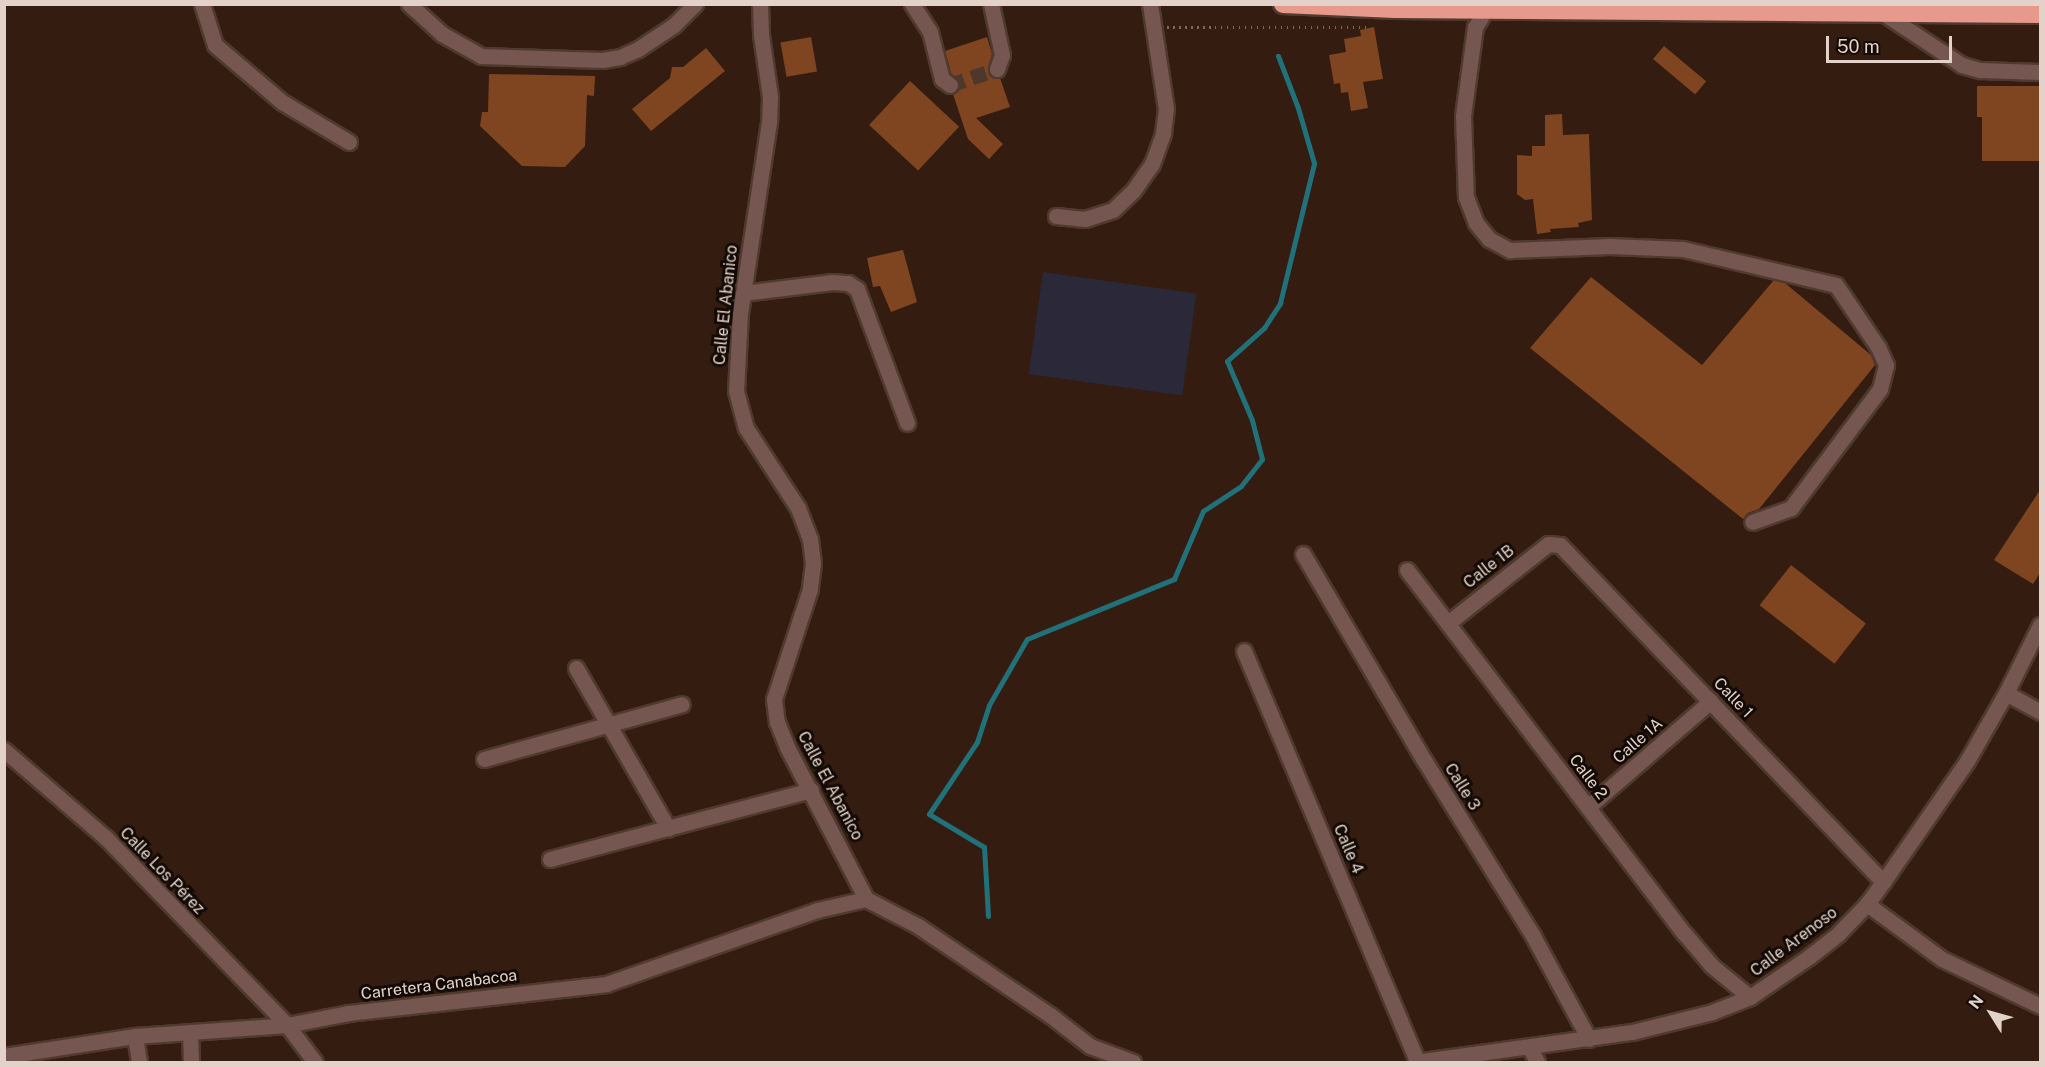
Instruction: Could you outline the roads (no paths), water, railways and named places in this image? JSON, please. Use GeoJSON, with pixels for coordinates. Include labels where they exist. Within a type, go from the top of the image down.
{"type":"FeatureCollection","features":[{"type":"Feature","properties":{"kind":"highway"},"geometry":{"type":"LineString","coordinates":[[1283,4],[1486,9],[2040,14]]}},
{"type":"Feature","properties":{"kind":"street"},"geometry":{"type":"LineString","coordinates":[[202,4],[215,45],[282,102],[349,142]]}},
{"type":"Feature","properties":{"kind":"street"},"geometry":{"type":"LineString","coordinates":[[409,4],[442,34],[481,56],[602,60],[620,57],[638,49],[674,25],[695,4]]}},
{"type":"Feature","properties":{"kind":"street","name":"Calle El Abanico"},"geometry":{"type":"LineString","coordinates":[[760,4],[761,35],[770,97],[769,122],[743,293],[736,391],[746,428],[798,508],[810,539],[813,563],[810,589],[774,699],[777,722],[787,747],[812,790],[866,899]]}},
{"type":"Feature","properties":{"kind":"street"},"geometry":{"type":"LineString","coordinates":[[912,4],[930,32],[942,79],[950,85]]}},
{"type":"Feature","properties":{"kind":"street"},"geometry":{"type":"LineString","coordinates":[[991,4],[1002,55],[997,69]]}},
{"type":"Feature","properties":{"kind":"street"},"geometry":{"type":"LineString","coordinates":[[1056,216],[1085,219],[1113,210],[1133,191],[1152,164],[1163,133],[1166,109],[1150,4]]}},
{"type":"Feature","properties":{"kind":"street"},"geometry":{"type":"LineString","coordinates":[[1486,9],[1474,27],[1463,116],[1466,197],[1476,223],[1489,239],[1510,250],[1610,246],[1683,249],[1836,285],[1878,347],[1886,365],[1880,389],[1791,508],[1752,522]]}},
{"type":"Feature","properties":{"kind":"street"},"geometry":{"type":"LineString","coordinates":[[1880,11],[1962,65],[1980,70],[2040,72]]}},
{"type":"Feature","properties":{"kind":"street"},"geometry":{"type":"LineString","coordinates":[[743,293],[832,282],[848,283],[857,289],[907,423]]}},
{"type":"Feature","properties":{"kind":"street","name":"Calle 1B"},"geometry":{"type":"LineString","coordinates":[[1448,623],[1548,544],[1555,542]]}},
{"type":"Feature","properties":{"kind":"street","name":"Calle 1"},"geometry":{"type":"LineString","coordinates":[[1555,542],[1711,701],[1883,882]]}},
{"type":"Feature","properties":{"kind":"street","name":"Calle 3"},"geometry":{"type":"LineString","coordinates":[[1303,554],[1418,750],[1533,936],[1589,1039]]}},
{"type":"Feature","properties":{"kind":"street","name":"Calle 2"},"geometry":{"type":"LineString","coordinates":[[1407,570],[1684,933],[1712,966],[1749,997]]}},
{"type":"Feature","properties":{"kind":"street","name":"Calle Arenoso"},"geometry":{"type":"LineString","coordinates":[[1416,1062],[1530,1048],[1632,1032],[1712,1012],[1749,997],[1838,934],[1867,904],[1967,761],[2006,693],[2040,625]]}},
{"type":"Feature","properties":{"kind":"street","name":"Calle 4"},"geometry":{"type":"LineString","coordinates":[[1244,651],[1416,1062]]}},
{"type":"Feature","properties":{"kind":"street"},"geometry":{"type":"LineString","coordinates":[[576,668],[668,828]]}},
{"type":"Feature","properties":{"kind":"street"},"geometry":{"type":"LineString","coordinates":[[2006,693],[2040,712]]}},
{"type":"Feature","properties":{"kind":"street","name":"Calle 1A"},"geometry":{"type":"LineString","coordinates":[[1588,807],[1711,701]]}},
{"type":"Feature","properties":{"kind":"street"},"geometry":{"type":"LineString","coordinates":[[484,759],[682,704]]}},
{"type":"Feature","properties":{"kind":"street","name":"Calle Los Pérez"},"geometry":{"type":"LineString","coordinates":[[4,750],[106,838],[287,1025],[315,1062]]}},
{"type":"Feature","properties":{"kind":"street"},"geometry":{"type":"LineString","coordinates":[[550,859],[812,790]]}},
{"type":"Feature","properties":{"kind":"street"},"geometry":{"type":"LineString","coordinates":[[866,899],[918,926],[1050,1015],[1090,1046],[1133,1062]]}},
{"type":"Feature","properties":{"kind":"street","name":"Carretera Canabacoa"},"geometry":{"type":"LineString","coordinates":[[4,1056],[135,1036],[287,1025],[348,1013],[606,984],[817,910],[866,899]]}},
{"type":"Feature","properties":{"kind":"street"},"geometry":{"type":"LineString","coordinates":[[1867,904],[1942,959],[2040,1006]]}},
{"type":"Feature","properties":{"kind":"street"},"geometry":{"type":"LineString","coordinates":[[189,1032],[191,1062]]}},
{"type":"Feature","properties":{"kind":"street"},"geometry":{"type":"LineString","coordinates":[[135,1036],[139,1062]]}},
{"type":"Feature","properties":{"kind":"street"},"geometry":{"type":"LineString","coordinates":[[1530,1048],[1537,1062]]}},
{"type":"Feature","properties":{"kind":"waterway"},"geometry":{"type":"LineString","coordinates":[[988,916],[984,847],[929,814],[977,742],[989,705],[1027,639],[1174,579],[1203,511],[1241,486],[1262,459],[1252,420],[1227,361],[1264,328],[1280,303],[1314,163],[1298,108],[1278,56]]}},
{"type":"Feature","properties":{"kind":"tunnel"},"geometry":{"type":"LineString","coordinates":[[950,85],[997,69]]}}]}
